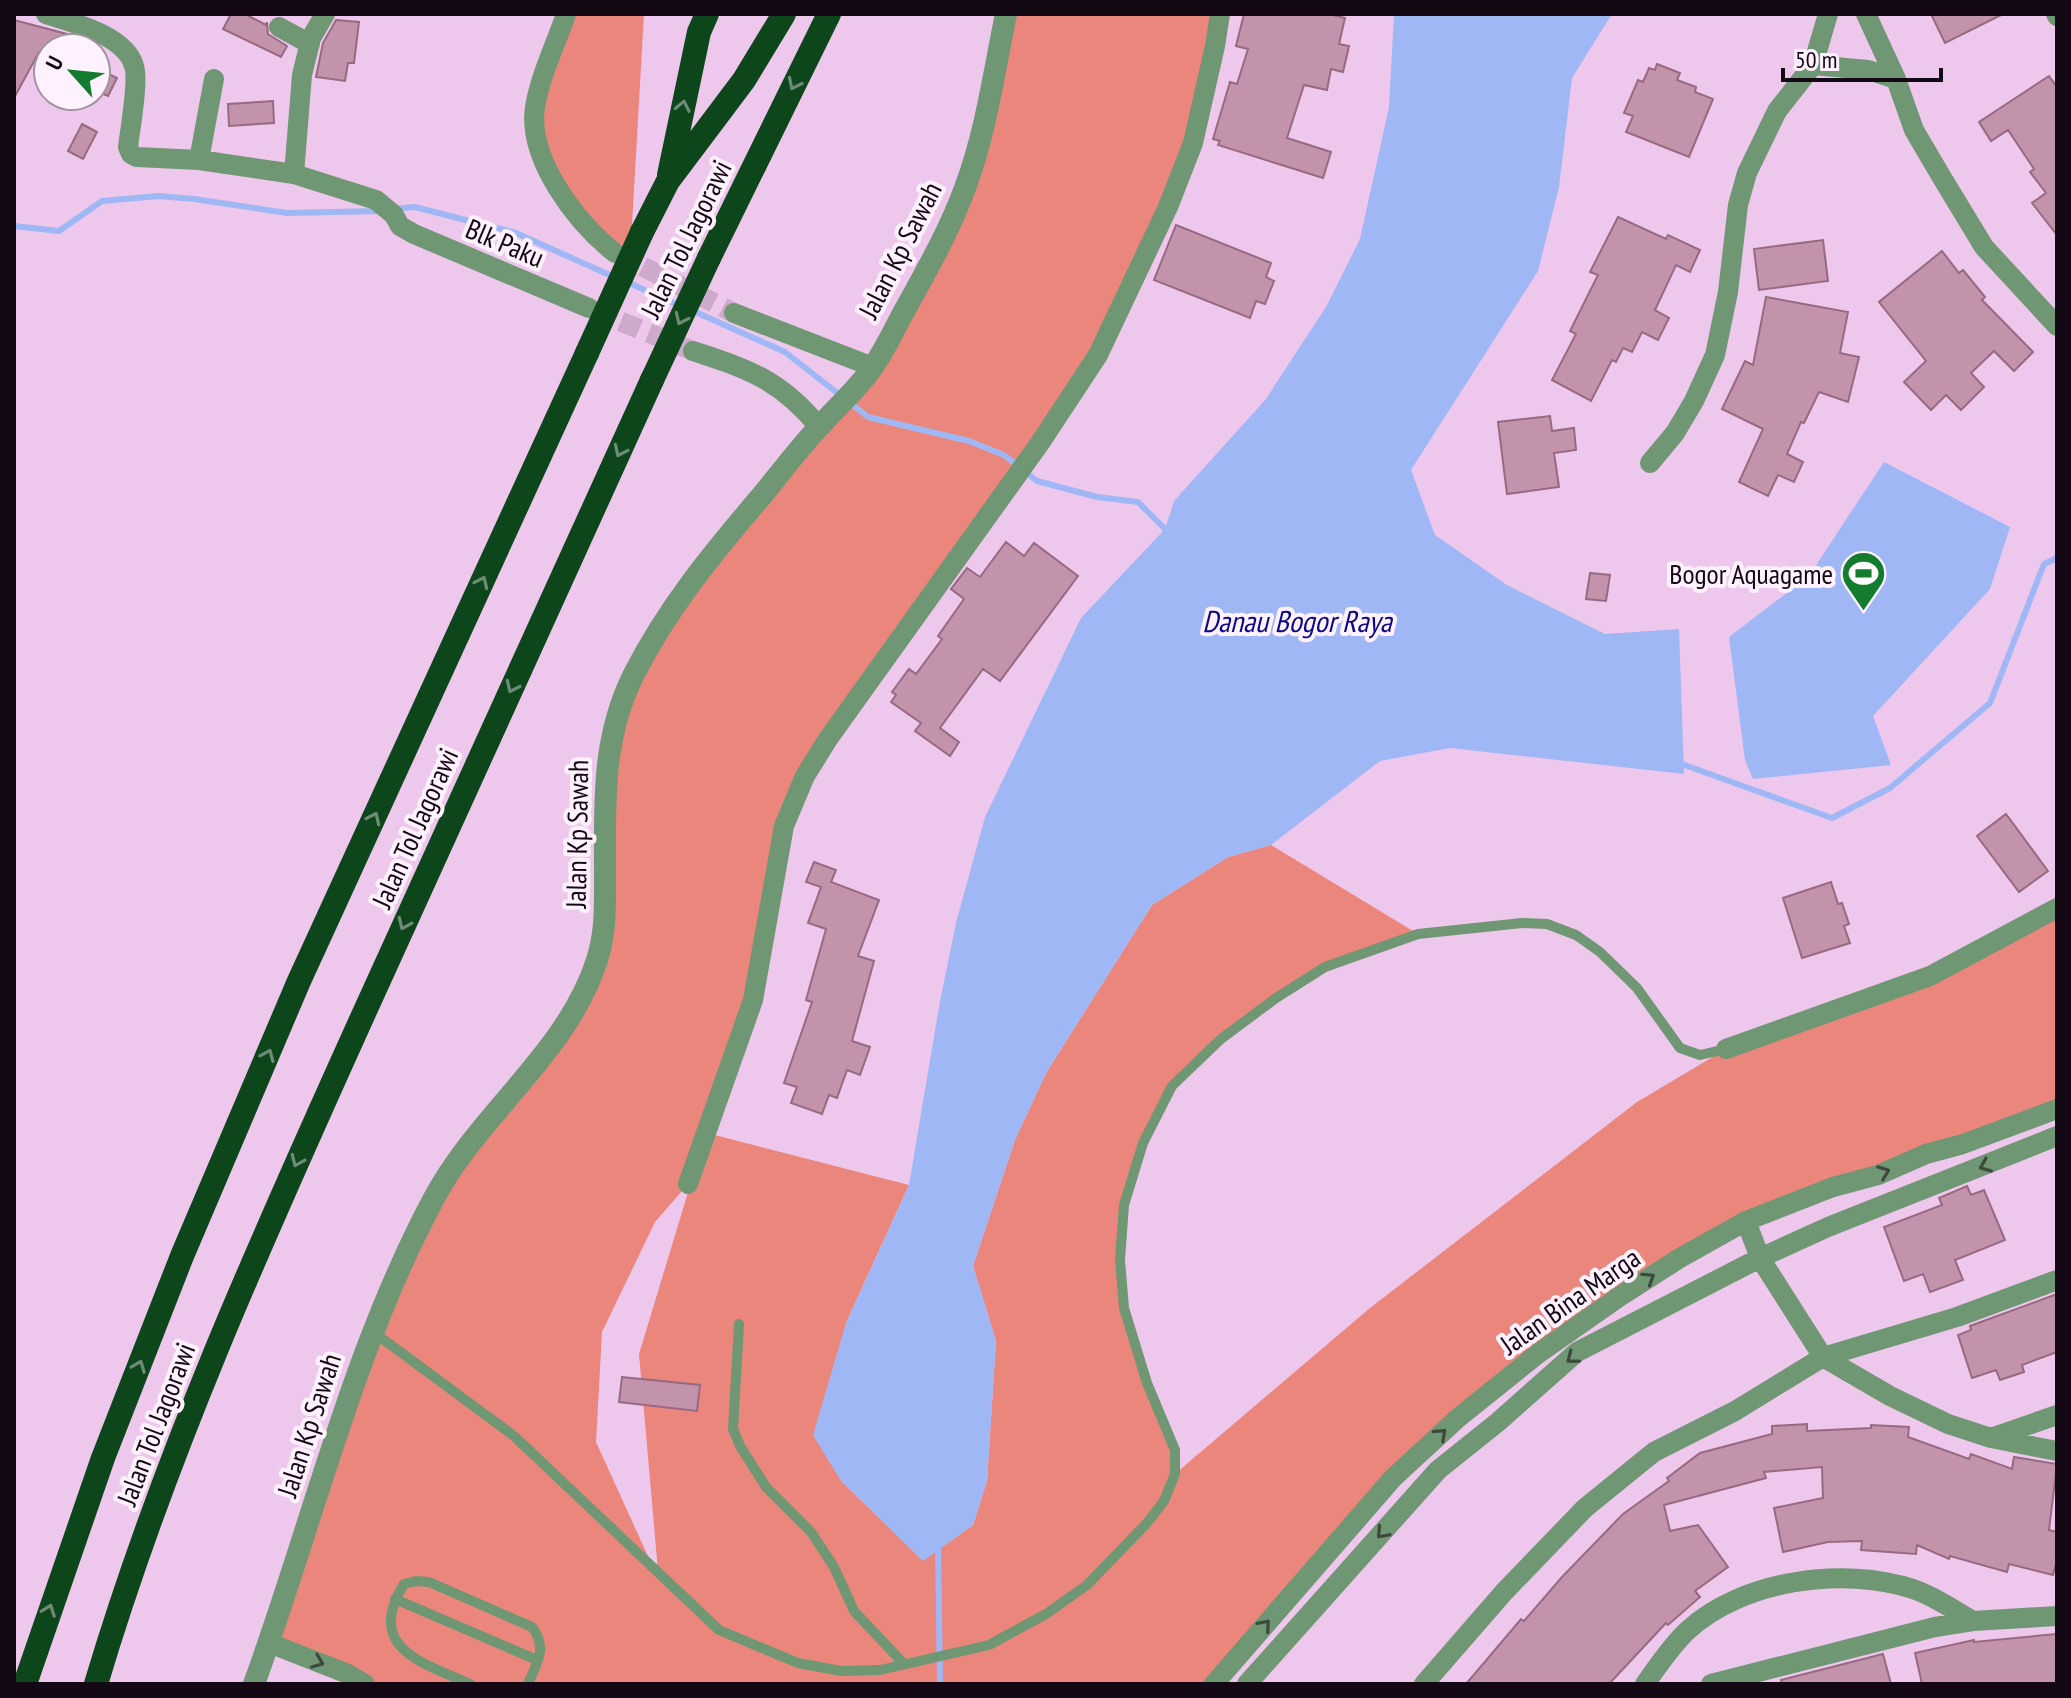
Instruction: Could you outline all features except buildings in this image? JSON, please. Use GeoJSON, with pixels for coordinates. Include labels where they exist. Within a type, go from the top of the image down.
{"type":"FeatureCollection","features":[{"type":"Feature","properties":{"kind":"highway"},"geometry":{"type":"LineString","coordinates":[[668,181],[699,32],[707,14]]}},
{"type":"Feature","properties":{"kind":"highway"},"geometry":{"type":"LineString","coordinates":[[668,181],[744,80],[784,14]]}},
{"type":"Feature","properties":{"kind":"highway","name":"Jalan Tol Jagorawi"},"geometry":{"type":"LineString","coordinates":[[96,1684],[175,1455],[276,1206],[652,380],[829,14]]}},
{"type":"Feature","properties":{"kind":"highway","name":"Jalan Tol Jagorawi"},"geometry":{"type":"LineString","coordinates":[[25,1684],[103,1458],[195,1227],[299,981],[668,181]]}},
{"type":"Feature","properties":{"kind":"street"},"geometry":{"type":"LineString","coordinates":[[46,14],[100,32],[123,49],[135,67],[128,147],[131,154],[294,174],[302,75],[310,44],[325,14]]}},
{"type":"Feature","properties":{"kind":"street"},"geometry":{"type":"LineString","coordinates":[[566,14],[541,82],[534,110],[536,133],[541,153],[574,215],[615,253]]}},
{"type":"Feature","properties":{"kind":"street","name":"Jalan Kp Sawah"},"geometry":{"type":"LineString","coordinates":[[254,1684],[372,1331],[435,1196],[461,1156],[546,1052],[581,999],[597,962],[605,927],[604,786],[617,716],[631,680],[675,603],[870,371],[937,250],[966,187],[984,122],[1006,14]]}},
{"type":"Feature","properties":{"kind":"street"},"geometry":{"type":"LineString","coordinates":[[688,1184],[753,1000],[784,826],[805,776],[828,739],[1040,443],[1098,355],[1168,207],[1193,143],[1220,14]]}},
{"type":"Feature","properties":{"kind":"street"},"geometry":{"type":"LineString","coordinates":[[1650,463],[1675,433],[1700,390],[1715,355],[1728,292],[1738,205],[1747,173],[1777,111],[1813,65],[1828,14]]}},
{"type":"Feature","properties":{"kind":"street"},"geometry":{"type":"LineString","coordinates":[[1866,14],[1896,79],[1914,130],[1984,247],[2057,326]]}},
{"type":"Feature","properties":{"kind":"street"},"geometry":{"type":"LineString","coordinates":[[279,27],[310,44]]}},
{"type":"Feature","properties":{"kind":"street"},"geometry":{"type":"LineString","coordinates":[[1813,65],[1868,70],[1896,79]]}},
{"type":"Feature","properties":{"kind":"street"},"geometry":{"type":"LineString","coordinates":[[199,160],[214,79]]}},
{"type":"Feature","properties":{"kind":"street","name":"Blk Paku"},"geometry":{"type":"LineString","coordinates":[[294,174],[368,196],[386,207],[400,226],[432,243],[589,308]]}},
{"type":"Feature","properties":{"kind":"street"},"geometry":{"type":"LineString","coordinates":[[734,313],[870,371]]}},
{"type":"Feature","properties":{"kind":"street"},"geometry":{"type":"LineString","coordinates":[[693,351],[767,379],[824,422]]}},
{"type":"Feature","properties":{"kind":"street"},"geometry":{"type":"LineString","coordinates":[[1726,1049],[1930,976],[2057,908]]}},
{"type":"Feature","properties":{"kind":"street","name":"Jalan Bina Marga"},"geometry":{"type":"LineString","coordinates":[[1214,1684],[1393,1478],[1458,1418],[1539,1353],[1607,1305],[1680,1258],[1746,1221],[1833,1187],[1878,1175],[1926,1154],[1963,1144],[2057,1109]]}},
{"type":"Feature","properties":{"kind":"street","name":"Jalan Bina Marga"},"geometry":{"type":"LineString","coordinates":[[1247,1684],[1438,1470],[1577,1352],[1760,1258],[1828,1227],[2057,1136]]}},
{"type":"Feature","properties":{"kind":"street"},"geometry":{"type":"LineString","coordinates":[[1746,1221],[1760,1258],[1823,1357],[1890,1396],[1948,1424],[1991,1438],[2057,1451]]}},
{"type":"Feature","properties":{"kind":"street"},"geometry":{"type":"LineString","coordinates":[[1424,1684],[1504,1592],[1597,1499],[1654,1452],[1735,1411],[1823,1357],[1957,1317],[2057,1280]]}},
{"type":"Feature","properties":{"kind":"street"},"geometry":{"type":"LineString","coordinates":[[1991,1438],[2057,1415]]}},
{"type":"Feature","properties":{"kind":"street"},"geometry":{"type":"LineString","coordinates":[[1645,1684],[1687,1631],[1705,1618],[1735,1598],[1794,1582],[1872,1581],[1914,1590],[1973,1621]]}},
{"type":"Feature","properties":{"kind":"street"},"geometry":{"type":"LineString","coordinates":[[1711,1684],[1935,1627],[1973,1621],[2057,1616]]}},
{"type":"Feature","properties":{"kind":"street"},"geometry":{"type":"LineString","coordinates":[[269,1643],[348,1674],[365,1684]]}},
{"type":"Feature","properties":{"kind":"lane"},"geometry":{"type":"LineString","coordinates":[[372,1331],[514,1436],[719,1630],[798,1663],[841,1671],[880,1670],[989,1645],[1046,1614],[1087,1585],[1164,1501],[1175,1474],[1175,1450],[1147,1383],[1124,1308],[1120,1260],[1124,1205],[1143,1143],[1172,1086],[1221,1039],[1276,998],[1325,967],[1418,934],[1522,923],[1547,924],[1576,935],[1600,952],[1637,988],[1680,1048],[1700,1055],[1726,1049]]}},
{"type":"Feature","properties":{"kind":"lane"},"geometry":{"type":"LineString","coordinates":[[739,1324],[733,1429],[740,1446],[766,1487],[811,1532],[834,1567],[854,1611],[908,1664]]}},
{"type":"Feature","properties":{"kind":"lane"},"geometry":{"type":"LineString","coordinates":[[470,1684],[428,1665],[398,1645],[390,1629],[389,1616],[404,1584],[429,1582],[532,1627],[541,1638],[528,1684]]}},
{"type":"Feature","properties":{"kind":"lane"},"geometry":{"type":"LineString","coordinates":[[395,1599],[537,1660]]}},
{"type":"Feature","properties":{"kind":"shaded area"},"geometry":{"type":"Polygon","coordinates":[[[566,14],[644,14],[630,260],[604,243],[540,146],[541,82],[566,14]]]}},
{"type":"Feature","properties":{"kind":"shaded area"},"geometry":{"type":"Polygon","coordinates":[[[1006,14],[1220,14],[1193,143],[1131,290],[805,776],[753,1000],[707,1133],[909,1185],[846,1323],[841,1481],[923,1560],[973,1525],[987,1481],[996,1341],[973,1266],[1015,1140],[1046,1073],[1152,905],[1228,857],[1271,845],[1418,934],[1325,967],[1276,998],[1172,1086],[1143,1143],[1124,1205],[1124,1308],[1175,1450],[1176,1473],[1370,1308],[1637,1102],[1726,1049],[1930,976],[2057,908],[2057,1109],[1746,1221],[1458,1418],[1215,1684],[359,1684],[269,1643],[372,1331],[438,1191],[597,962],[609,749],[675,603],[867,375],[966,186],[1006,14]],[[696,1166],[688,1184],[655,1222],[602,1332],[596,1442],[652,1565],[658,1571],[639,1354],[696,1166]]]}},
{"type":"Feature","properties":{"kind":"water","name":"Danau Bogor Raya"},"geometry":{"type":"Polygon","coordinates":[[[1394,14],[1612,14],[1572,78],[1559,187],[1538,271],[1411,470],[1435,535],[1507,585],[1605,634],[1679,629],[1684,774],[1450,748],[1380,761],[1271,845],[1228,857],[1152,905],[1046,1073],[1015,1140],[973,1266],[996,1341],[987,1481],[973,1525],[923,1561],[841,1481],[813,1435],[846,1323],[909,1185],[956,923],[985,817],[1081,618],[1165,529],[1174,501],[1266,399],[1326,307],[1360,239],[1389,107],[1394,14]]]}},
{"type":"Feature","properties":{"kind":"water","name":"Bogor Aquagame"},"geometry":{"type":"Polygon","coordinates":[[[1884,462],[2010,527],[1990,589],[1873,716],[1891,765],[1753,779],[1745,760],[1729,637],[1809,576],[1884,462]]]}},
{"type":"Feature","properties":{"kind":"waterway"},"geometry":{"type":"LineString","coordinates":[[14,226],[59,231],[102,201],[158,196],[287,213],[379,211]]}},
{"type":"Feature","properties":{"kind":"waterway"},"geometry":{"type":"LineString","coordinates":[[394,209],[415,207],[516,233],[614,277]]}},
{"type":"Feature","properties":{"kind":"waterway"},"geometry":{"type":"LineString","coordinates":[[625,281],[680,306]]}},
{"type":"Feature","properties":{"kind":"waterway"},"geometry":{"type":"LineString","coordinates":[[691,310],[785,352],[868,417],[969,441],[1004,455],[1037,481],[1097,497],[1138,502],[1165,529],[1165,536]]}},
{"type":"Feature","properties":{"kind":"waterway"},"geometry":{"type":"LineString","coordinates":[[1676,762],[1832,818],[1890,788],[1990,703],[2044,564],[2057,558]]}},
{"type":"Feature","properties":{"kind":"waterway"},"geometry":{"type":"LineString","coordinates":[[938,1544],[940,1684]]}},
{"type":"Feature","properties":{"kind":"tunnel"},"geometry":{"type":"LineString","coordinates":[[616,253],[734,313]]}},
{"type":"Feature","properties":{"kind":"tunnel"},"geometry":{"type":"LineString","coordinates":[[593,310],[693,351]]}},
{"type":"Feature","properties":{"kind":"place","name":"Bogor Aquagame"},"geometry":{"type":"Point","coordinates":[1864,613]}}]}
